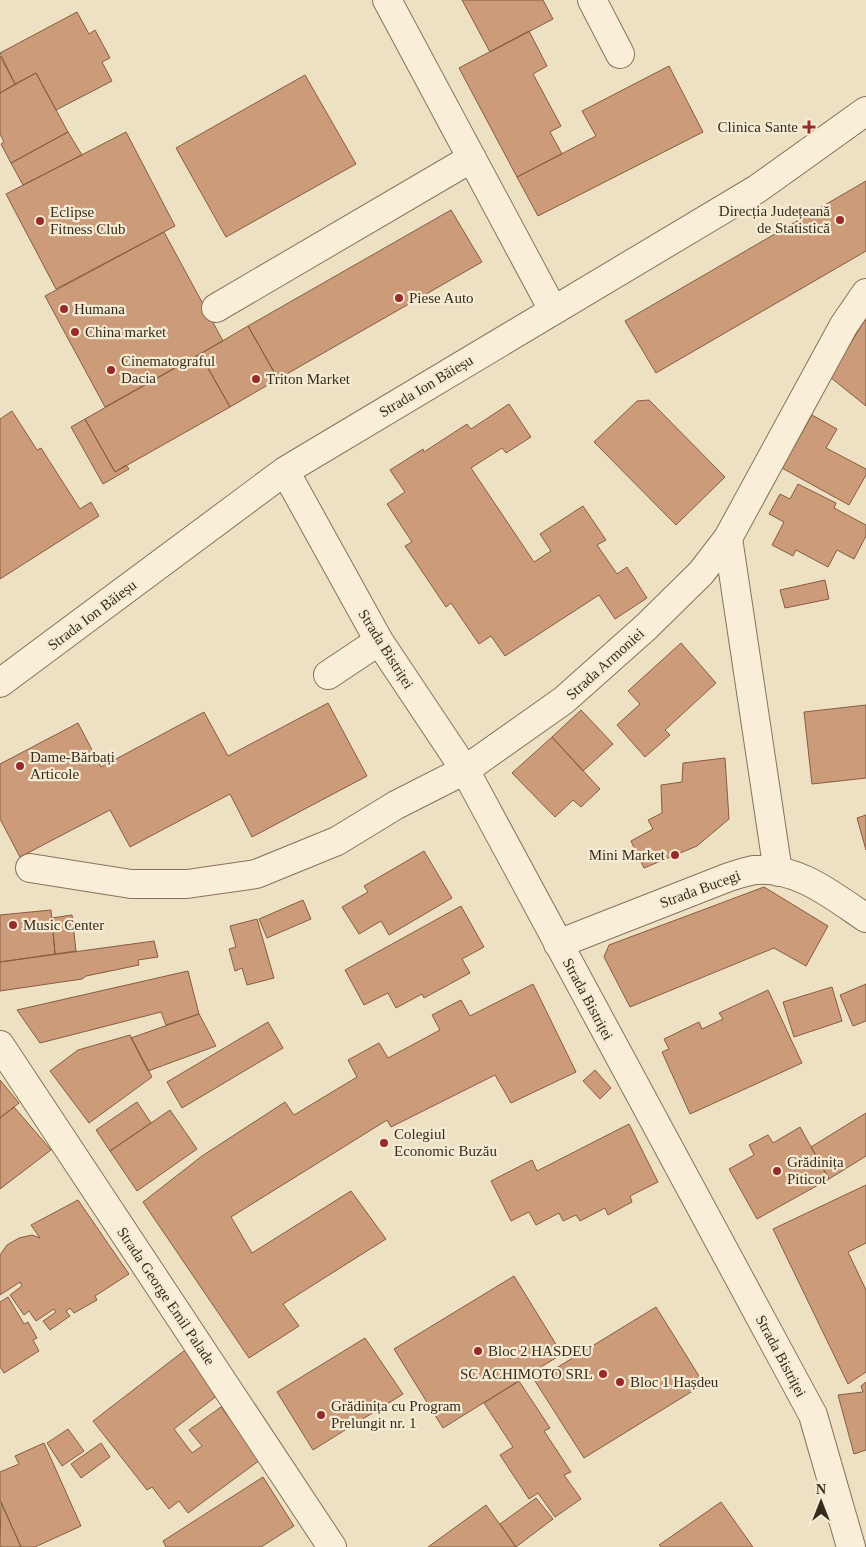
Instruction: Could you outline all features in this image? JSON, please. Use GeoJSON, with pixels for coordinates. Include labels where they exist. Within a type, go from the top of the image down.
{"type":"FeatureCollection","features":[{"type":"Feature","properties":{"kind":"street"},"geometry":{"type":"LineString","coordinates":[[387,0],[553,310]]}},
{"type":"Feature","properties":{"kind":"street"},"geometry":{"type":"LineString","coordinates":[[592,0],[620,54]]}},
{"type":"Feature","properties":{"kind":"street","name":"Strada Ion Băieșu"},"geometry":{"type":"LineString","coordinates":[[0,683],[285,471],[757,189],[866,111]]}},
{"type":"Feature","properties":{"kind":"street"},"geometry":{"type":"LineString","coordinates":[[216,308],[472,158]]}},
{"type":"Feature","properties":{"kind":"street","name":"Strada Armoniei"},"geometry":{"type":"LineString","coordinates":[[30,868],[132,884],[187,884],[256,874],[336,841],[396,805],[465,770],[564,700],[646,627],[701,573],[728,538],[844,325],[866,293]]}},
{"type":"Feature","properties":{"kind":"street","name":"Strada Bistriței"},"geometry":{"type":"LineString","coordinates":[[285,471],[379,641],[465,770],[813,1415],[851,1547]]}},
{"type":"Feature","properties":{"kind":"street"},"geometry":{"type":"LineString","coordinates":[[728,538],[778,872]]}},
{"type":"Feature","properties":{"kind":"street"},"geometry":{"type":"LineString","coordinates":[[328,675],[379,641]]}},
{"type":"Feature","properties":{"kind":"street","name":"Strada Bucegi"},"geometry":{"type":"LineString","coordinates":[[558,944],[729,877],[755,870],[778,872],[801,878],[866,918]]}},
{"type":"Feature","properties":{"kind":"street","name":"Strada George Emil Palade"},"geometry":{"type":"LineString","coordinates":[[0,1045],[332,1547]]}},
{"type":"Feature","properties":{"kind":"building"},"geometry":{"type":"Polygon","coordinates":[[[462,0],[543,0],[553,19],[490,52],[462,0]]]}},
{"type":"Feature","properties":{"kind":"building"},"geometry":{"type":"Polygon","coordinates":[[[77,12],[89,34],[95,30],[110,58],[102,62],[112,81],[56,110],[36,73],[15,84],[0,53],[77,12]]]}},
{"type":"Feature","properties":{"kind":"building"},"geometry":{"type":"Polygon","coordinates":[[[529,31],[547,66],[533,74],[561,126],[550,132],[562,154],[517,177],[459,68],[529,31]]]}},
{"type":"Feature","properties":{"kind":"building"},"geometry":{"type":"Polygon","coordinates":[[[0,56],[15,84],[0,93],[0,56]]]}},
{"type":"Feature","properties":{"kind":"building"},"geometry":{"type":"Polygon","coordinates":[[[669,66],[703,132],[538,216],[517,177],[596,136],[582,111],[669,66]]]}},
{"type":"Feature","properties":{"kind":"building"},"geometry":{"type":"Polygon","coordinates":[[[36,73],[68,132],[11,163],[1,144],[4,142],[0,134],[0,93],[36,73]]]}},
{"type":"Feature","properties":{"kind":"building"},"geometry":{"type":"Polygon","coordinates":[[[305,75],[356,164],[226,237],[176,148],[305,75]]]}},
{"type":"Feature","properties":{"kind":"building"},"geometry":{"type":"Polygon","coordinates":[[[68,132],[82,155],[23,185],[11,163],[68,132]]]}},
{"type":"Feature","properties":{"kind":"building"},"geometry":{"type":"Polygon","coordinates":[[[126,132],[175,226],[56,289],[6,194],[126,132]]]}},
{"type":"Feature","properties":{"kind":"building"},"geometry":{"type":"Polygon","coordinates":[[[866,181],[866,251],[656,373],[625,321],[866,181]]]}},
{"type":"Feature","properties":{"kind":"building"},"geometry":{"type":"Polygon","coordinates":[[[451,210],[482,262],[278,379],[248,326],[451,210]]]}},
{"type":"Feature","properties":{"kind":"building"},"geometry":{"type":"Polygon","coordinates":[[[164,232],[223,341],[105,407],[45,296],[164,232]]]}},
{"type":"Feature","properties":{"kind":"building"},"geometry":{"type":"Polygon","coordinates":[[[866,321],[866,406],[830,377],[866,321]]]}},
{"type":"Feature","properties":{"kind":"building"},"geometry":{"type":"Polygon","coordinates":[[[248,326],[278,379],[230,407],[200,354],[248,326]]]}},
{"type":"Feature","properties":{"kind":"building"},"geometry":{"type":"Polygon","coordinates":[[[200,354],[230,407],[115,472],[85,419],[200,354]]]}},
{"type":"Feature","properties":{"kind":"building"},"geometry":{"type":"Polygon","coordinates":[[[649,400],[725,477],[676,525],[594,442],[637,401],[649,400]]]}},
{"type":"Feature","properties":{"kind":"building"},"geometry":{"type":"Polygon","coordinates":[[[509,404],[531,437],[506,453],[502,448],[471,468],[534,562],[551,551],[540,534],[583,506],[606,540],[597,545],[617,574],[627,567],[647,598],[615,619],[599,595],[505,656],[491,636],[479,644],[451,603],[446,607],[405,546],[412,542],[387,504],[405,492],[390,470],[423,449],[424,452],[467,424],[471,429],[509,404]]]}},
{"type":"Feature","properties":{"kind":"building"},"geometry":{"type":"Polygon","coordinates":[[[12,411],[37,450],[41,448],[80,509],[91,502],[99,516],[0,579],[0,419],[12,411]]]}},
{"type":"Feature","properties":{"kind":"building"},"geometry":{"type":"Polygon","coordinates":[[[812,415],[837,429],[826,448],[866,469],[866,475],[849,505],[782,468],[812,415]]]}},
{"type":"Feature","properties":{"kind":"building"},"geometry":{"type":"Polygon","coordinates":[[[85,419],[115,472],[126,465],[129,469],[103,484],[71,427],[85,419]]]}},
{"type":"Feature","properties":{"kind":"building"},"geometry":{"type":"Polygon","coordinates":[[[798,484],[836,503],[834,508],[866,525],[866,536],[854,559],[837,550],[828,567],[796,550],[793,556],[772,545],[784,522],[769,514],[780,494],[790,499],[798,484]]]}},
{"type":"Feature","properties":{"kind":"building"},"geometry":{"type":"Polygon","coordinates":[[[825,580],[829,599],[785,608],[780,590],[825,580]]]}},
{"type":"Feature","properties":{"kind":"building"},"geometry":{"type":"Polygon","coordinates":[[[681,643],[716,683],[665,730],[670,735],[645,757],[617,725],[640,704],[628,691],[681,643]]]}},
{"type":"Feature","properties":{"kind":"building"},"geometry":{"type":"Polygon","coordinates":[[[328,703],[367,776],[252,837],[230,794],[130,847],[110,810],[20,857],[0,819],[0,764],[78,723],[101,767],[204,712],[228,756],[328,703]]]}},
{"type":"Feature","properties":{"kind":"building"},"geometry":{"type":"Polygon","coordinates":[[[866,705],[866,778],[812,784],[804,712],[866,705]]]}},
{"type":"Feature","properties":{"kind":"building"},"geometry":{"type":"Polygon","coordinates":[[[581,710],[613,744],[583,771],[552,737],[581,710]]]}},
{"type":"Feature","properties":{"kind":"building"},"geometry":{"type":"Polygon","coordinates":[[[552,737],[600,789],[581,807],[573,800],[555,817],[512,773],[552,737]]]}},
{"type":"Feature","properties":{"kind":"building"},"geometry":{"type":"Polygon","coordinates":[[[725,758],[729,819],[697,846],[644,868],[631,841],[653,829],[648,820],[662,813],[661,785],[682,782],[683,763],[725,758]]]}},
{"type":"Feature","properties":{"kind":"building"},"geometry":{"type":"Polygon","coordinates":[[[866,815],[866,850],[857,818],[866,815]]]}},
{"type":"Feature","properties":{"kind":"building"},"geometry":{"type":"Polygon","coordinates":[[[424,851],[452,898],[389,935],[381,921],[359,934],[342,907],[368,892],[364,886],[424,851]]]}},
{"type":"Feature","properties":{"kind":"building"},"geometry":{"type":"Polygon","coordinates":[[[764,887],[828,926],[806,966],[774,948],[630,1007],[604,957],[609,945],[764,887]]]}},
{"type":"Feature","properties":{"kind":"building"},"geometry":{"type":"Polygon","coordinates":[[[303,900],[311,919],[267,938],[259,919],[303,900]]]}},
{"type":"Feature","properties":{"kind":"building"},"geometry":{"type":"Polygon","coordinates":[[[461,906],[484,947],[462,959],[470,973],[424,998],[422,994],[396,1008],[388,993],[364,1005],[345,970],[461,906]]]}},
{"type":"Feature","properties":{"kind":"building"},"geometry":{"type":"Polygon","coordinates":[[[51,910],[55,954],[0,962],[0,915],[51,910]]]}},
{"type":"Feature","properties":{"kind":"building"},"geometry":{"type":"Polygon","coordinates":[[[72,915],[76,951],[55,954],[52,918],[72,915]]]}},
{"type":"Feature","properties":{"kind":"building"},"geometry":{"type":"Polygon","coordinates":[[[257,919],[274,978],[247,985],[242,968],[235,971],[229,949],[236,947],[230,926],[257,919]]]}},
{"type":"Feature","properties":{"kind":"building"},"geometry":{"type":"Polygon","coordinates":[[[154,941],[158,957],[138,960],[139,965],[86,976],[82,979],[0,991],[0,962],[154,941]]]}},
{"type":"Feature","properties":{"kind":"building"},"geometry":{"type":"Polygon","coordinates":[[[188,971],[199,1014],[166,1025],[161,1012],[40,1043],[17,1010],[188,971]]]}},
{"type":"Feature","properties":{"kind":"building"},"geometry":{"type":"Polygon","coordinates":[[[533,984],[576,1072],[511,1103],[495,1075],[391,1127],[387,1120],[231,1217],[252,1253],[351,1191],[386,1239],[283,1304],[299,1326],[249,1358],[143,1202],[202,1156],[285,1102],[294,1115],[357,1077],[348,1060],[379,1043],[388,1058],[440,1030],[432,1015],[461,1000],[470,1016],[533,984]]]}},
{"type":"Feature","properties":{"kind":"building"},"geometry":{"type":"Polygon","coordinates":[[[866,984],[866,1021],[853,1026],[840,995],[866,984]]]}},
{"type":"Feature","properties":{"kind":"building"},"geometry":{"type":"Polygon","coordinates":[[[832,987],[842,1021],[794,1037],[783,1002],[832,987]]]}},
{"type":"Feature","properties":{"kind":"building"},"geometry":{"type":"Polygon","coordinates":[[[768,990],[802,1063],[690,1114],[662,1052],[669,1049],[664,1039],[699,1022],[702,1029],[723,1019],[719,1013],[768,990]]]}},
{"type":"Feature","properties":{"kind":"building"},"geometry":{"type":"Polygon","coordinates":[[[199,1014],[216,1046],[148,1071],[131,1038],[199,1014]]]}},
{"type":"Feature","properties":{"kind":"building"},"geometry":{"type":"Polygon","coordinates":[[[268,1022],[283,1048],[182,1108],[167,1082],[268,1022]]]}},
{"type":"Feature","properties":{"kind":"building"},"geometry":{"type":"Polygon","coordinates":[[[130,1035],[152,1077],[89,1123],[50,1071],[78,1050],[130,1035]]]}},
{"type":"Feature","properties":{"kind":"building"},"geometry":{"type":"Polygon","coordinates":[[[595,1070],[611,1088],[600,1099],[583,1081],[595,1070]]]}},
{"type":"Feature","properties":{"kind":"building"},"geometry":{"type":"Polygon","coordinates":[[[0,1080],[19,1103],[0,1118],[0,1080]]]}},
{"type":"Feature","properties":{"kind":"building"},"geometry":{"type":"Polygon","coordinates":[[[137,1102],[151,1123],[110,1151],[96,1130],[137,1102]]]}},
{"type":"Feature","properties":{"kind":"building"},"geometry":{"type":"Polygon","coordinates":[[[14,1107],[51,1150],[0,1189],[0,1118],[14,1107]]]}},
{"type":"Feature","properties":{"kind":"building"},"geometry":{"type":"Polygon","coordinates":[[[170,1110],[197,1149],[137,1191],[110,1151],[170,1110]]]}},
{"type":"Feature","properties":{"kind":"building"},"geometry":{"type":"Polygon","coordinates":[[[866,1113],[866,1156],[829,1179],[811,1147],[866,1113]]]}},
{"type":"Feature","properties":{"kind":"building"},"geometry":{"type":"Polygon","coordinates":[[[629,1124],[658,1182],[630,1196],[632,1202],[608,1215],[605,1208],[580,1221],[576,1215],[563,1221],[559,1213],[536,1225],[529,1212],[511,1221],[491,1181],[532,1160],[537,1171],[629,1124]]]}},
{"type":"Feature","properties":{"kind":"building"},"geometry":{"type":"Polygon","coordinates":[[[800,1127],[829,1179],[757,1219],[729,1169],[754,1155],[749,1145],[768,1135],[773,1143],[800,1127]]]}},
{"type":"Feature","properties":{"kind":"building"},"geometry":{"type":"Polygon","coordinates":[[[866,1185],[866,1243],[848,1252],[866,1290],[866,1372],[848,1384],[773,1229],[866,1185]]]}},
{"type":"Feature","properties":{"kind":"building"},"geometry":{"type":"Polygon","coordinates":[[[78,1200],[129,1274],[95,1296],[97,1300],[74,1313],[70,1308],[66,1311],[70,1316],[50,1330],[43,1321],[56,1312],[54,1309],[36,1321],[29,1311],[24,1315],[10,1295],[22,1286],[20,1282],[0,1295],[0,1255],[7,1245],[19,1238],[32,1235],[40,1238],[31,1225],[78,1200]]]}},
{"type":"Feature","properties":{"kind":"building","name":"Bloc 2 HASDEU"},"geometry":{"type":"Polygon","coordinates":[[[514,1276],[562,1354],[443,1428],[394,1349],[514,1276]]]}},
{"type":"Feature","properties":{"kind":"building"},"geometry":{"type":"Polygon","coordinates":[[[8,1297],[24,1324],[28,1322],[37,1338],[33,1340],[39,1351],[4,1373],[0,1367],[0,1302],[8,1297]]]}},
{"type":"Feature","properties":{"kind":"building","name":"Bloc 1 Hașdeu"},"geometry":{"type":"Polygon","coordinates":[[[656,1307],[704,1384],[584,1458],[535,1381],[656,1307]]]}},
{"type":"Feature","properties":{"kind":"building"},"geometry":{"type":"Polygon","coordinates":[[[365,1338],[403,1394],[313,1450],[277,1392],[365,1338]]]}},
{"type":"Feature","properties":{"kind":"building"},"geometry":{"type":"Polygon","coordinates":[[[189,1347],[223,1391],[174,1429],[192,1453],[202,1446],[189,1430],[221,1407],[260,1460],[188,1513],[179,1501],[169,1509],[152,1487],[147,1490],[93,1421],[189,1347]]]}},
{"type":"Feature","properties":{"kind":"building"},"geometry":{"type":"Polygon","coordinates":[[[519,1381],[550,1428],[544,1431],[571,1472],[564,1475],[581,1499],[555,1517],[538,1493],[529,1499],[500,1455],[513,1447],[484,1403],[519,1381]]]}},
{"type":"Feature","properties":{"kind":"building"},"geometry":{"type":"Polygon","coordinates":[[[866,1382],[866,1450],[854,1454],[838,1395],[863,1392],[861,1386],[866,1382]]]}},
{"type":"Feature","properties":{"kind":"building"},"geometry":{"type":"Polygon","coordinates":[[[68,1429],[84,1451],[62,1466],[47,1443],[68,1429]]]}},
{"type":"Feature","properties":{"kind":"building"},"geometry":{"type":"Polygon","coordinates":[[[44,1443],[81,1526],[35,1547],[21,1547],[0,1500],[0,1472],[19,1464],[15,1456],[44,1443]]]}},
{"type":"Feature","properties":{"kind":"building"},"geometry":{"type":"Polygon","coordinates":[[[101,1443],[110,1457],[81,1478],[71,1464],[101,1443]]]}},
{"type":"Feature","properties":{"kind":"building"},"geometry":{"type":"Polygon","coordinates":[[[263,1477],[294,1526],[261,1547],[166,1547],[163,1541],[263,1477]]]}},
{"type":"Feature","properties":{"kind":"building"},"geometry":{"type":"Polygon","coordinates":[[[536,1498],[553,1519],[516,1547],[500,1524],[536,1498]]]}},
{"type":"Feature","properties":{"kind":"building"},"geometry":{"type":"Polygon","coordinates":[[[1,1502],[21,1547],[0,1547],[1,1502]]]}},
{"type":"Feature","properties":{"kind":"building"},"geometry":{"type":"Polygon","coordinates":[[[721,1502],[753,1547],[661,1547],[659,1545],[721,1502]]]}},
{"type":"Feature","properties":{"kind":"building"},"geometry":{"type":"Polygon","coordinates":[[[486,1505],[516,1547],[428,1547],[486,1505]]]}},
{"type":"Feature","properties":{"kind":"place","name":"Clinica Sante"},"geometry":{"type":"Point","coordinates":[809,127]}},
{"type":"Feature","properties":{"kind":"place","name":"Direcția Județeană de Statistică"},"geometry":{"type":"Point","coordinates":[840,220]}},
{"type":"Feature","properties":{"kind":"place","name":"Eclipse Fitness Club"},"geometry":{"type":"Point","coordinates":[40,221]}},
{"type":"Feature","properties":{"kind":"place","name":"Piese Auto"},"geometry":{"type":"Point","coordinates":[399,298]}},
{"type":"Feature","properties":{"kind":"place","name":"Humana"},"geometry":{"type":"Point","coordinates":[64,309]}},
{"type":"Feature","properties":{"kind":"place","name":"China market"},"geometry":{"type":"Point","coordinates":[75,332]}},
{"type":"Feature","properties":{"kind":"place","name":"Cinematograful Dacia"},"geometry":{"type":"Point","coordinates":[111,370]}},
{"type":"Feature","properties":{"kind":"place","name":"Triton Market"},"geometry":{"type":"Point","coordinates":[256,379]}},
{"type":"Feature","properties":{"kind":"place","name":"Dame-Bărbați Articole"},"geometry":{"type":"Point","coordinates":[20,766]}},
{"type":"Feature","properties":{"kind":"place","name":"Mini Market"},"geometry":{"type":"Point","coordinates":[675,855]}},
{"type":"Feature","properties":{"kind":"place","name":"Music Center"},"geometry":{"type":"Point","coordinates":[13,925]}},
{"type":"Feature","properties":{"kind":"place","name":"Colegiul Economic Buzău"},"geometry":{"type":"Point","coordinates":[384,1143]}},
{"type":"Feature","properties":{"kind":"place","name":"Grădinița Piticot"},"geometry":{"type":"Point","coordinates":[777,1171]}},
{"type":"Feature","properties":{"kind":"place","name":"Bloc 2 HASDEU"},"geometry":{"type":"Point","coordinates":[478,1351]}},
{"type":"Feature","properties":{"kind":"place","name":"SC ACHIMOTO SRL"},"geometry":{"type":"Point","coordinates":[603,1374]}},
{"type":"Feature","properties":{"kind":"place","name":"Bloc 1 Hașdeu"},"geometry":{"type":"Point","coordinates":[620,1382]}},
{"type":"Feature","properties":{"kind":"place","name":"Grădinița cu Program Prelungit nr. 1"},"geometry":{"type":"Point","coordinates":[321,1415]}}]}
